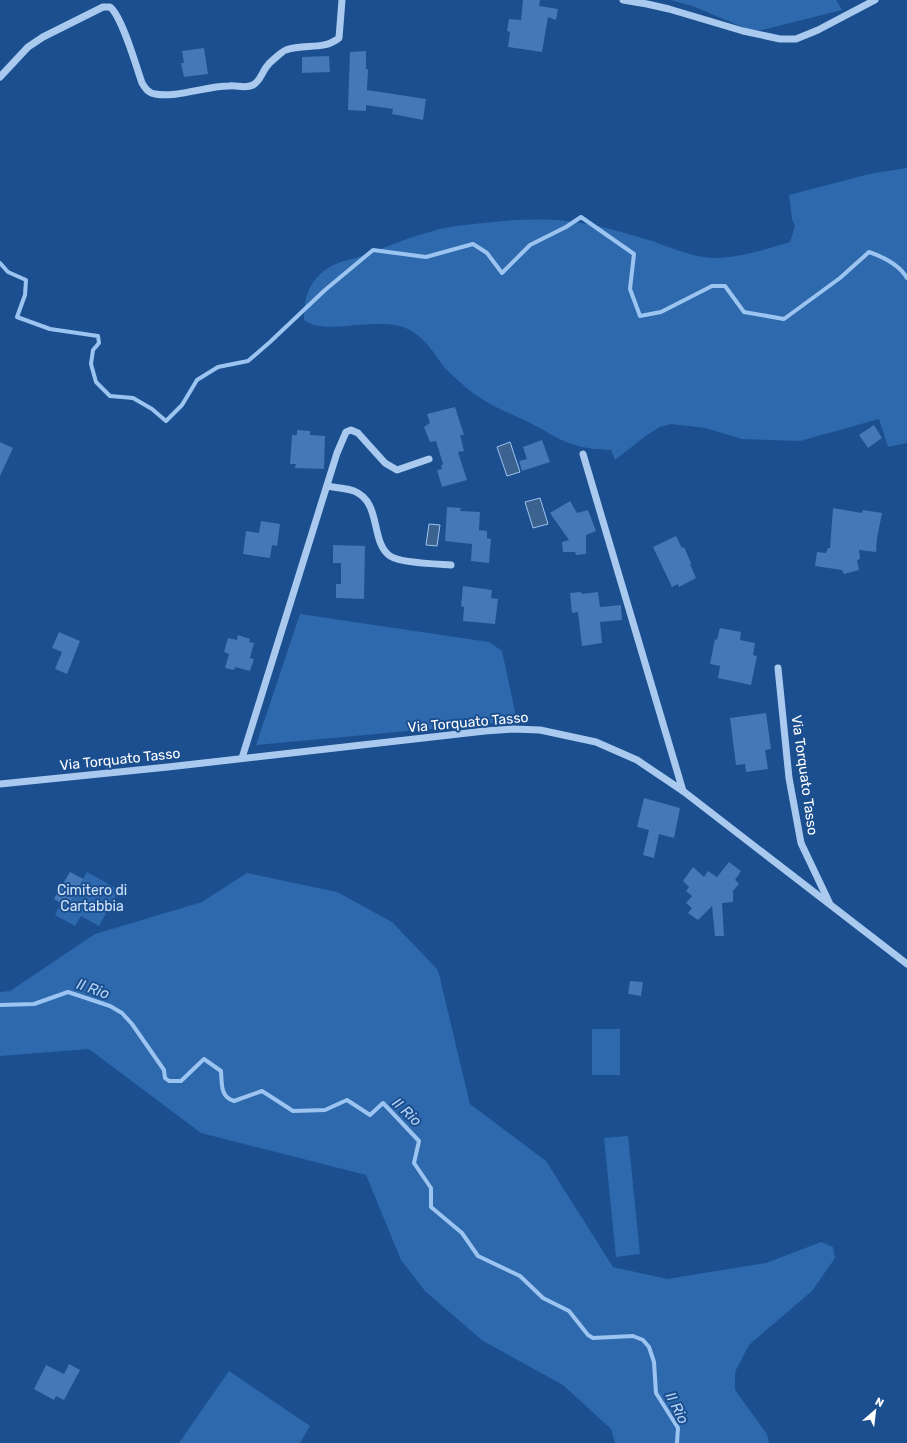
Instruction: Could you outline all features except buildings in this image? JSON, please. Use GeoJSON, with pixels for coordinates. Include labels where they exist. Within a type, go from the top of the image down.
{"type":"FeatureCollection","features":[{"type":"Feature","properties":{"kind":"street"},"geometry":{"type":"LineString","coordinates":[[0,77],[28,47],[43,36],[103,8],[110,7],[114,10],[120,21],[142,83],[147,90],[155,94],[169,94],[229,86],[247,87],[259,80],[267,66],[285,50],[322,46],[333,43],[339,38],[342,0]]}},
{"type":"Feature","properties":{"kind":"street"},"geometry":{"type":"LineString","coordinates":[[623,0],[654,6],[742,31],[780,39],[796,39],[818,30],[875,0]]}},
{"type":"Feature","properties":{"kind":"street"},"geometry":{"type":"LineString","coordinates":[[242,758],[337,452],[346,432],[351,430],[358,433],[385,463],[397,470],[429,459]]}},
{"type":"Feature","properties":{"kind":"street"},"geometry":{"type":"LineString","coordinates":[[583,454],[683,791]]}},
{"type":"Feature","properties":{"kind":"street"},"geometry":{"type":"LineString","coordinates":[[327,486],[354,491],[365,498],[371,508],[383,549],[391,557],[399,560],[451,565]]}},
{"type":"Feature","properties":{"kind":"street","name":"Via Torquato Tasso"},"geometry":{"type":"LineString","coordinates":[[778,668],[789,778],[801,843],[830,904]]}},
{"type":"Feature","properties":{"kind":"street","name":"Via Torquato Tasso"},"geometry":{"type":"LineString","coordinates":[[0,784],[485,731],[512,729],[540,730],[596,742],[637,760],[683,791],[907,964]]}},
{"type":"Feature","properties":{"kind":"green space"},"geometry":{"type":"Polygon","coordinates":[[[671,0],[836,0],[842,10],[754,32],[695,7],[671,0]]]}},
{"type":"Feature","properties":{"kind":"green space"},"geometry":{"type":"Polygon","coordinates":[[[907,168],[907,443],[888,447],[879,419],[800,441],[742,439],[705,428],[671,424],[660,427],[647,435],[615,460],[611,450],[593,449],[570,444],[479,397],[453,376],[424,341],[408,329],[396,325],[382,324],[326,327],[314,325],[304,320],[304,310],[309,291],[318,276],[325,270],[344,261],[439,229],[499,221],[530,219],[560,220],[591,224],[643,238],[698,256],[723,258],[752,253],[790,242],[795,226],[792,219],[789,195],[869,174],[907,168]]]}},
{"type":"Feature","properties":{"kind":"green space"},"geometry":{"type":"Polygon","coordinates":[[[300,614],[489,642],[502,651],[517,721],[256,745],[300,614]]]}},
{"type":"Feature","properties":{"kind":"green space","name":"Cimitero di Cartabbia"},"geometry":{"type":"Polygon","coordinates":[[[70,872],[83,879],[87,872],[119,890],[99,926],[81,916],[75,926],[55,915],[61,903],[54,899],[70,872]]]}},
{"type":"Feature","properties":{"kind":"green space"},"geometry":{"type":"Polygon","coordinates":[[[247,873],[337,892],[392,922],[438,970],[470,1104],[546,1161],[613,1267],[667,1279],[766,1263],[821,1242],[833,1247],[835,1258],[812,1291],[749,1345],[735,1372],[735,1390],[767,1434],[769,1443],[615,1443],[611,1429],[563,1385],[483,1341],[425,1291],[401,1260],[366,1175],[201,1133],[89,1049],[0,1056],[0,992],[10,991],[95,934],[202,902],[247,873]]]}},
{"type":"Feature","properties":{"kind":"green space"},"geometry":{"type":"Polygon","coordinates":[[[592,1029],[620,1029],[620,1075],[592,1075],[592,1029]]]}},
{"type":"Feature","properties":{"kind":"green space"},"geometry":{"type":"Polygon","coordinates":[[[628,1136],[640,1254],[616,1257],[604,1138],[628,1136]]]}},
{"type":"Feature","properties":{"kind":"green space"},"geometry":{"type":"Polygon","coordinates":[[[229,1371],[310,1426],[300,1443],[179,1443],[229,1371]]]}},
{"type":"Feature","properties":{"kind":"shaded area"},"geometry":{"type":"Polygon","coordinates":[[[510,442],[520,472],[507,476],[497,447],[510,442]]]}},
{"type":"Feature","properties":{"kind":"shaded area"},"geometry":{"type":"Polygon","coordinates":[[[540,498],[548,524],[533,528],[525,502],[540,498]]]}},
{"type":"Feature","properties":{"kind":"shaded area"},"geometry":{"type":"Polygon","coordinates":[[[429,524],[440,525],[437,546],[426,545],[429,524]]]}},
{"type":"Feature","properties":{"kind":"waterway"},"geometry":{"type":"LineString","coordinates":[[0,263],[8,272],[26,280],[25,295],[17,317],[50,329],[98,336],[99,343],[93,350],[91,364],[96,382],[110,396],[133,398],[152,409],[166,421],[182,405],[197,380],[218,367],[248,361],[325,290],[373,250],[426,257],[473,244],[487,253],[502,273],[530,245],[566,227],[581,217],[634,254],[630,289],[640,316],[661,312],[712,286],[725,286],[744,312],[784,319],[840,278],[869,252],[895,265],[907,278]]}},
{"type":"Feature","properties":{"kind":"waterway","name":"Il Rio"},"geometry":{"type":"LineString","coordinates":[[0,1005],[34,1004],[68,992],[110,1006],[122,1013],[132,1024],[164,1070],[165,1078],[169,1081],[181,1081],[204,1059],[221,1071],[224,1093],[229,1099],[234,1101],[262,1091],[293,1111],[325,1110],[347,1100],[370,1115],[383,1103],[419,1141],[414,1163],[431,1188],[431,1207],[462,1233],[478,1256],[520,1276],[543,1298],[569,1311],[588,1335],[593,1338],[633,1336],[643,1340],[649,1347],[654,1362],[656,1393],[678,1428],[677,1443]]}}]}
